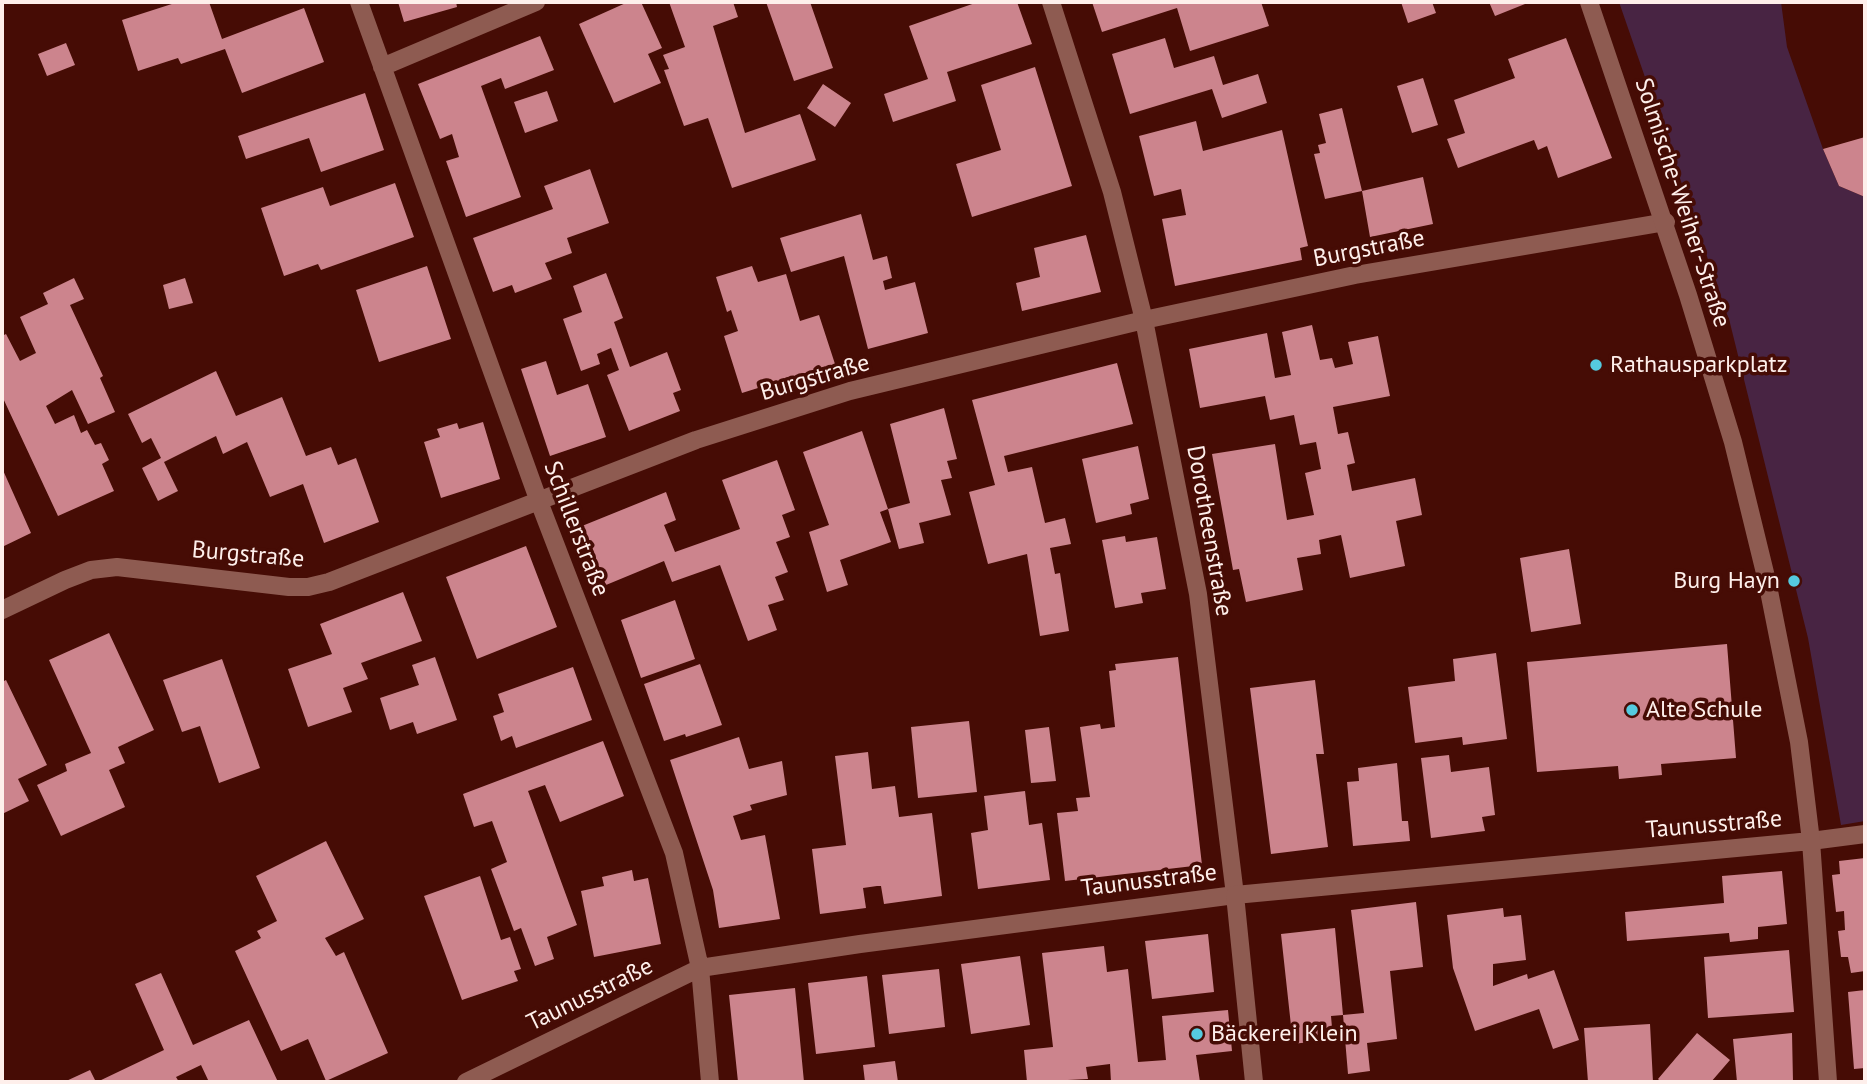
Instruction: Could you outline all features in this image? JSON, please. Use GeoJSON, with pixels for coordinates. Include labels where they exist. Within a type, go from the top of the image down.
{"type":"FeatureCollection","features":[{"type":"Feature","properties":{"kind":"street","name":"Schillerstraße"},"geometry":{"type":"LineString","coordinates":[[359,2],[538,499],[674,853],[700,968],[710,1082]]}},
{"type":"Feature","properties":{"kind":"street"},"geometry":{"type":"LineString","coordinates":[[382,67],[536,2]]}},
{"type":"Feature","properties":{"kind":"street","name":"Dorotheenstraße"},"geometry":{"type":"LineString","coordinates":[[1051,2],[1112,192],[1144,320],[1198,594],[1235,895],[1254,1082]]}},
{"type":"Feature","properties":{"kind":"street","name":"Solmische-Weiher-Straße"},"geometry":{"type":"LineString","coordinates":[[1589,2],[1666,222],[1733,442],[1767,581],[1799,742],[1811,841],[1828,1082]]}},
{"type":"Feature","properties":{"kind":"street","name":"Burgstraße"},"geometry":{"type":"LineString","coordinates":[[2,610],[91,570],[117,567],[308,587],[329,582],[696,440],[850,391],[1144,320],[1355,275],[1666,222]]}},
{"type":"Feature","properties":{"kind":"street","name":"Taunusstraße"},"geometry":{"type":"LineString","coordinates":[[466,1082],[700,968],[860,944],[1235,895],[1865,834]]}},
{"type":"Feature","properties":{"kind":"shaded area"},"geometry":{"type":"Polygon","coordinates":[[[1619,2],[1781,2],[1787,47],[1823,149],[1839,186],[1865,197],[1865,821],[1841,825],[1808,638],[1730,323],[1619,2]]]}},
{"type":"Feature","properties":{"kind":"building"},"geometry":{"type":"Polygon","coordinates":[[[178,2],[209,2],[222,39],[304,8],[324,62],[242,93],[225,49],[181,64],[178,58],[138,71],[122,20],[178,2]]]}},
{"type":"Feature","properties":{"kind":"building"},"geometry":{"type":"Polygon","coordinates":[[[398,2],[456,2],[457,7],[404,22],[398,2]]]}},
{"type":"Feature","properties":{"kind":"building"},"geometry":{"type":"Polygon","coordinates":[[[628,2],[641,2],[662,48],[648,54],[661,83],[614,103],[579,24],[628,2]]]}},
{"type":"Feature","properties":{"kind":"building"},"geometry":{"type":"Polygon","coordinates":[[[669,2],[733,2],[738,17],[713,26],[745,133],[800,114],[816,160],[732,188],[708,118],[684,126],[664,70],[669,69],[663,55],[685,47],[669,2]]]}},
{"type":"Feature","properties":{"kind":"building"},"geometry":{"type":"Polygon","coordinates":[[[766,2],[810,2],[833,68],[794,81],[766,2]]]}},
{"type":"Feature","properties":{"kind":"building"},"geometry":{"type":"Polygon","coordinates":[[[978,2],[1017,2],[1032,44],[947,72],[956,101],[893,122],[884,94],[928,79],[909,26],[978,2]]]}},
{"type":"Feature","properties":{"kind":"building"},"geometry":{"type":"Polygon","coordinates":[[[1092,2],[1261,2],[1269,26],[1190,51],[1177,8],[1102,32],[1092,2]]]}},
{"type":"Feature","properties":{"kind":"building"},"geometry":{"type":"Polygon","coordinates":[[[1401,2],[1432,2],[1436,13],[1408,23],[1401,2]]]}},
{"type":"Feature","properties":{"kind":"building"},"geometry":{"type":"Polygon","coordinates":[[[1489,2],[1530,2],[1495,16],[1489,2]]]}},
{"type":"Feature","properties":{"kind":"building"},"geometry":{"type":"Polygon","coordinates":[[[540,36],[554,70],[505,89],[501,78],[481,86],[521,197],[466,217],[446,161],[459,157],[452,134],[440,139],[418,84],[540,36]]]}},
{"type":"Feature","properties":{"kind":"building"},"geometry":{"type":"Polygon","coordinates":[[[1165,38],[1174,68],[1214,56],[1223,85],[1258,74],[1267,103],[1222,118],[1212,89],[1130,114],[1112,54],[1165,38]]]}},
{"type":"Feature","properties":{"kind":"building"},"geometry":{"type":"Polygon","coordinates":[[[1566,38],[1612,158],[1558,178],[1547,146],[1538,150],[1534,140],[1458,168],[1447,139],[1465,133],[1454,100],[1515,78],[1508,59],[1566,38]]]}},
{"type":"Feature","properties":{"kind":"building"},"geometry":{"type":"Polygon","coordinates":[[[66,43],[75,65],[47,76],[38,54],[66,43]]]}},
{"type":"Feature","properties":{"kind":"building"},"geometry":{"type":"Polygon","coordinates":[[[1035,67],[1072,186],[972,217],[956,164],[1001,150],[981,85],[1035,67]]]}},
{"type":"Feature","properties":{"kind":"building"},"geometry":{"type":"Polygon","coordinates":[[[1423,78],[1438,125],[1412,133],[1397,86],[1423,78]]]}},
{"type":"Feature","properties":{"kind":"building"},"geometry":{"type":"Polygon","coordinates":[[[823,84],[851,103],[835,127],[807,108],[823,84]]]}},
{"type":"Feature","properties":{"kind":"building"},"geometry":{"type":"Polygon","coordinates":[[[547,91],[558,121],[525,133],[514,102],[547,91]]]}},
{"type":"Feature","properties":{"kind":"building"},"geometry":{"type":"Polygon","coordinates":[[[365,93],[384,150],[321,172],[309,138],[246,159],[238,136],[365,93]]]}},
{"type":"Feature","properties":{"kind":"building"},"geometry":{"type":"Polygon","coordinates":[[[1342,108],[1362,191],[1325,199],[1314,154],[1320,153],[1318,145],[1326,143],[1319,114],[1342,108]]]}},
{"type":"Feature","properties":{"kind":"building"},"geometry":{"type":"Polygon","coordinates":[[[1196,121],[1203,151],[1282,130],[1308,246],[1300,248],[1302,260],[1175,286],[1162,219],[1186,215],[1181,189],[1154,196],[1139,136],[1196,121]]]}},
{"type":"Feature","properties":{"kind":"building"},"geometry":{"type":"Polygon","coordinates":[[[1865,137],[1865,197],[1839,186],[1823,149],[1865,137]]]}},
{"type":"Feature","properties":{"kind":"building"},"geometry":{"type":"Polygon","coordinates":[[[590,169],[609,223],[567,238],[572,253],[545,263],[552,279],[515,293],[512,285],[493,292],[473,238],[553,209],[544,186],[590,169]]]}},
{"type":"Feature","properties":{"kind":"building"},"geometry":{"type":"Polygon","coordinates":[[[1423,177],[1433,224],[1370,237],[1362,191],[1423,177]]]}},
{"type":"Feature","properties":{"kind":"building"},"geometry":{"type":"Polygon","coordinates":[[[395,183],[414,237],[321,270],[318,264],[284,276],[261,208],[323,187],[330,206],[395,183]]]}},
{"type":"Feature","properties":{"kind":"building"},"geometry":{"type":"Polygon","coordinates":[[[861,214],[873,260],[887,256],[892,278],[883,281],[885,290],[915,282],[928,333],[868,349],[844,256],[791,272],[780,238],[861,214]]]}},
{"type":"Feature","properties":{"kind":"building"},"geometry":{"type":"Polygon","coordinates":[[[1086,235],[1101,292],[1022,311],[1016,283],[1040,277],[1034,248],[1086,235]]]}},
{"type":"Feature","properties":{"kind":"building"},"geometry":{"type":"Polygon","coordinates":[[[427,266],[451,339],[379,362],[356,290],[427,266]]]}},
{"type":"Feature","properties":{"kind":"building"},"geometry":{"type":"Polygon","coordinates":[[[752,266],[758,282],[786,274],[800,321],[819,315],[835,364],[742,393],[724,336],[738,331],[731,310],[727,312],[716,277],[752,266]]]}},
{"type":"Feature","properties":{"kind":"building"},"geometry":{"type":"Polygon","coordinates":[[[606,273],[623,318],[614,322],[630,367],[667,352],[681,390],[673,393],[680,411],[629,431],[607,375],[619,370],[611,348],[597,354],[600,364],[581,371],[563,319],[582,312],[573,286],[606,273]]]}},
{"type":"Feature","properties":{"kind":"building"},"geometry":{"type":"Polygon","coordinates":[[[74,278],[84,299],[70,305],[103,376],[100,378],[115,412],[88,424],[72,390],[46,406],[55,424],[74,415],[81,433],[87,430],[95,445],[101,443],[109,460],[102,464],[114,491],[58,516],[2,396],[2,336],[6,334],[20,361],[36,353],[20,317],[48,304],[43,293],[74,278]]]}},
{"type":"Feature","properties":{"kind":"building"},"geometry":{"type":"Polygon","coordinates":[[[185,278],[193,303],[169,309],[163,285],[185,278]]]}},
{"type":"Feature","properties":{"kind":"building"},"geometry":{"type":"Polygon","coordinates":[[[1312,325],[1320,360],[1332,358],[1335,368],[1353,364],[1348,342],[1378,336],[1390,396],[1333,407],[1338,434],[1348,432],[1355,463],[1347,465],[1352,491],[1415,478],[1422,515],[1396,521],[1405,566],[1350,578],[1341,535],[1319,540],[1321,554],[1297,558],[1303,590],[1246,602],[1239,569],[1233,570],[1212,454],[1275,444],[1287,520],[1314,515],[1305,473],[1321,469],[1316,442],[1300,445],[1294,415],[1270,420],[1265,396],[1200,408],[1189,349],[1267,333],[1275,378],[1291,375],[1282,332],[1312,325]]]}},
{"type":"Feature","properties":{"kind":"building"},"geometry":{"type":"Polygon","coordinates":[[[546,361],[557,395],[588,384],[606,437],[550,456],[521,369],[546,361]]]}},
{"type":"Feature","properties":{"kind":"building"},"geometry":{"type":"Polygon","coordinates":[[[1117,363],[1133,424],[1004,456],[1008,472],[1032,467],[1045,523],[1065,518],[1071,544],[1050,548],[1055,574],[1060,573],[1069,631],[1040,636],[1027,554],[988,564],[969,492],[995,485],[972,400],[1117,363]]]}},
{"type":"Feature","properties":{"kind":"building"},"geometry":{"type":"Polygon","coordinates":[[[216,371],[236,416],[282,397],[306,456],[331,447],[338,465],[356,458],[379,522],[324,543],[303,484],[270,497],[247,442],[223,454],[216,436],[164,462],[178,491],[158,501],[142,468],[161,458],[151,438],[142,443],[128,414],[216,371]]]}},
{"type":"Feature","properties":{"kind":"building"},"geometry":{"type":"Polygon","coordinates":[[[944,408],[957,459],[947,461],[952,478],[941,480],[951,515],[919,523],[924,543],[899,549],[888,509],[910,503],[890,424],[944,408]]]}},
{"type":"Feature","properties":{"kind":"building"},"geometry":{"type":"Polygon","coordinates":[[[483,422],[500,479],[441,498],[424,442],[440,437],[437,429],[457,423],[459,429],[483,422]]]}},
{"type":"Feature","properties":{"kind":"building"},"geometry":{"type":"Polygon","coordinates":[[[862,431],[888,509],[880,512],[891,542],[840,560],[848,585],[827,592],[809,532],[829,525],[803,452],[862,431]]]}},
{"type":"Feature","properties":{"kind":"building"},"geometry":{"type":"Polygon","coordinates":[[[1138,446],[1149,499],[1130,504],[1132,514],[1096,523],[1082,459],[1138,446]]]}},
{"type":"Feature","properties":{"kind":"building"},"geometry":{"type":"Polygon","coordinates":[[[777,460],[795,510],[782,515],[790,537],[776,542],[788,572],[775,577],[784,600],[768,605],[777,630],[748,641],[720,565],[672,582],[664,561],[606,585],[582,526],[666,492],[676,520],[664,525],[675,552],[740,529],[722,480],[777,460]]]}},
{"type":"Feature","properties":{"kind":"building"},"geometry":{"type":"Polygon","coordinates":[[[2,468],[31,533],[2,547],[2,468]]]}},
{"type":"Feature","properties":{"kind":"building"},"geometry":{"type":"Polygon","coordinates":[[[1125,536],[1126,542],[1157,537],[1166,589],[1141,593],[1143,603],[1115,608],[1102,540],[1125,536]]]}},
{"type":"Feature","properties":{"kind":"building"},"geometry":{"type":"Polygon","coordinates":[[[526,546],[557,627],[477,659],[446,577],[526,546]]]}},
{"type":"Feature","properties":{"kind":"building"},"geometry":{"type":"Polygon","coordinates":[[[1569,549],[1581,624],[1531,632],[1520,558],[1569,549]]]}},
{"type":"Feature","properties":{"kind":"building"},"geometry":{"type":"Polygon","coordinates":[[[403,592],[422,641],[361,663],[368,679],[343,688],[352,712],[308,727],[288,669],[332,654],[320,624],[403,592]]]}},
{"type":"Feature","properties":{"kind":"building"},"geometry":{"type":"Polygon","coordinates":[[[675,600],[695,659],[641,678],[621,620],[675,600]]]}},
{"type":"Feature","properties":{"kind":"building"},"geometry":{"type":"Polygon","coordinates":[[[109,633],[154,730],[118,747],[125,763],[109,770],[125,807],[61,836],[37,785],[67,771],[65,764],[91,753],[49,660],[109,633]]]}},
{"type":"Feature","properties":{"kind":"building","name":"Alte Schule"},"geometry":{"type":"Polygon","coordinates":[[[1727,644],[1736,758],[1661,764],[1662,775],[1619,779],[1618,766],[1537,772],[1527,662],[1727,644]]]}},
{"type":"Feature","properties":{"kind":"building"},"geometry":{"type":"Polygon","coordinates":[[[1496,653],[1507,739],[1463,745],[1462,737],[1415,743],[1408,687],[1455,681],[1453,659],[1496,653]]]}},
{"type":"Feature","properties":{"kind":"building"},"geometry":{"type":"Polygon","coordinates":[[[435,657],[457,720],[417,734],[413,722],[390,730],[380,698],[419,685],[412,665],[435,657]]]}},
{"type":"Feature","properties":{"kind":"building"},"geometry":{"type":"Polygon","coordinates":[[[1178,657],[1202,865],[1065,881],[1057,813],[1078,811],[1076,798],[1090,797],[1080,727],[1100,724],[1101,729],[1115,727],[1109,671],[1116,670],[1115,664],[1178,657]]]}},
{"type":"Feature","properties":{"kind":"building"},"geometry":{"type":"Polygon","coordinates":[[[222,659],[260,768],[219,783],[200,726],[182,732],[163,680],[222,659]]]}},
{"type":"Feature","properties":{"kind":"building"},"geometry":{"type":"Polygon","coordinates":[[[700,664],[722,725],[664,741],[644,684],[700,664]]]}},
{"type":"Feature","properties":{"kind":"building"},"geometry":{"type":"Polygon","coordinates":[[[573,667],[592,720],[516,748],[512,736],[501,741],[493,716],[504,712],[498,694],[573,667]]]}},
{"type":"Feature","properties":{"kind":"building"},"geometry":{"type":"Polygon","coordinates":[[[6,680],[47,765],[18,779],[29,801],[2,814],[2,682],[6,680]]]}},
{"type":"Feature","properties":{"kind":"building"},"geometry":{"type":"Polygon","coordinates":[[[1315,680],[1324,754],[1316,754],[1328,847],[1271,854],[1250,688],[1315,680]]]}},
{"type":"Feature","properties":{"kind":"building"},"geometry":{"type":"Polygon","coordinates":[[[969,721],[977,792],[918,798],[911,727],[969,721]]]}},
{"type":"Feature","properties":{"kind":"building"},"geometry":{"type":"Polygon","coordinates":[[[1049,727],[1056,781],[1031,783],[1025,730],[1049,727]]]}},
{"type":"Feature","properties":{"kind":"building"},"geometry":{"type":"Polygon","coordinates":[[[739,737],[749,769],[782,761],[787,795],[750,805],[752,810],[733,816],[741,840],[765,835],[780,919],[719,928],[713,890],[670,760],[739,737]]]}},
{"type":"Feature","properties":{"kind":"building"},"geometry":{"type":"Polygon","coordinates":[[[603,741],[624,796],[560,822],[545,785],[528,791],[577,925],[547,937],[554,959],[535,966],[521,928],[514,931],[491,869],[507,862],[492,821],[474,827],[463,794],[603,741]]]}},
{"type":"Feature","properties":{"kind":"building"},"geometry":{"type":"Polygon","coordinates":[[[868,752],[872,789],[895,786],[899,817],[932,813],[942,896],[884,904],[881,886],[863,888],[866,908],[820,914],[812,849],[846,845],[835,756],[868,752]]]}},
{"type":"Feature","properties":{"kind":"building"},"geometry":{"type":"Polygon","coordinates":[[[1449,755],[1451,772],[1489,767],[1495,815],[1482,817],[1485,831],[1431,838],[1421,758],[1449,755]]]}},
{"type":"Feature","properties":{"kind":"building"},"geometry":{"type":"Polygon","coordinates":[[[1397,763],[1402,821],[1408,821],[1410,841],[1353,846],[1347,782],[1359,781],[1358,768],[1397,763]]]}},
{"type":"Feature","properties":{"kind":"building"},"geometry":{"type":"Polygon","coordinates":[[[1025,791],[1029,825],[1042,823],[1050,880],[978,889],[971,833],[988,830],[984,796],[1025,791]]]}},
{"type":"Feature","properties":{"kind":"building"},"geometry":{"type":"Polygon","coordinates":[[[326,841],[364,919],[325,938],[336,956],[344,952],[388,1053],[326,1081],[308,1039],[281,1051],[235,951],[261,938],[257,931],[277,921],[256,876],[326,841]]]}},
{"type":"Feature","properties":{"kind":"building"},"geometry":{"type":"Polygon","coordinates":[[[1865,858],[1865,971],[1851,973],[1848,957],[1841,957],[1838,931],[1845,930],[1844,911],[1836,912],[1832,875],[1840,874],[1839,861],[1865,858]]]}},
{"type":"Feature","properties":{"kind":"building"},"geometry":{"type":"Polygon","coordinates":[[[632,870],[634,881],[648,878],[661,944],[594,957],[581,891],[604,886],[602,877],[632,870]]]}},
{"type":"Feature","properties":{"kind":"building"},"geometry":{"type":"Polygon","coordinates":[[[1782,871],[1787,924],[1758,927],[1758,939],[1730,942],[1729,933],[1627,941],[1625,912],[1724,903],[1722,876],[1782,871]]]}},
{"type":"Feature","properties":{"kind":"building"},"geometry":{"type":"Polygon","coordinates":[[[480,876],[501,940],[510,937],[521,969],[514,971],[518,981],[462,1000],[424,896],[480,876]]]}},
{"type":"Feature","properties":{"kind":"building"},"geometry":{"type":"Polygon","coordinates":[[[1416,902],[1423,967],[1390,971],[1397,1039],[1367,1043],[1370,1071],[1348,1074],[1343,1015],[1364,1013],[1351,910],[1416,902]]]}},
{"type":"Feature","properties":{"kind":"building"},"geometry":{"type":"Polygon","coordinates":[[[1503,908],[1504,917],[1521,915],[1526,960],[1493,964],[1493,986],[1527,974],[1528,979],[1554,970],[1579,1040],[1553,1049],[1539,1009],[1475,1031],[1453,968],[1447,915],[1503,908]]]}},
{"type":"Feature","properties":{"kind":"building"},"geometry":{"type":"Polygon","coordinates":[[[1335,928],[1343,1015],[1331,1016],[1333,1039],[1293,1044],[1281,934],[1335,928]]]}},
{"type":"Feature","properties":{"kind":"building"},"geometry":{"type":"Polygon","coordinates":[[[1208,934],[1214,992],[1152,999],[1145,941],[1208,934]]]}},
{"type":"Feature","properties":{"kind":"building"},"geometry":{"type":"Polygon","coordinates":[[[1104,946],[1107,972],[1128,969],[1138,1062],[1166,1060],[1162,1016],[1228,1010],[1232,1051],[1196,1055],[1200,1082],[1111,1082],[1110,1064],[1086,1067],[1088,1079],[1027,1082],[1024,1050],[1053,1047],[1042,953],[1104,946]]]}},
{"type":"Feature","properties":{"kind":"building"},"geometry":{"type":"Polygon","coordinates":[[[1789,950],[1794,1012],[1708,1018],[1704,957],[1789,950]]]}},
{"type":"Feature","properties":{"kind":"building"},"geometry":{"type":"Polygon","coordinates":[[[1020,956],[1030,1025],[971,1034],[961,964],[1020,956]]]}},
{"type":"Feature","properties":{"kind":"building"},"geometry":{"type":"Polygon","coordinates":[[[939,969],[945,1027],[889,1034],[882,975],[939,969]]]}},
{"type":"Feature","properties":{"kind":"building"},"geometry":{"type":"Polygon","coordinates":[[[161,973],[193,1045],[249,1020],[278,1082],[209,1082],[201,1065],[176,1077],[179,1082],[97,1082],[164,1050],[135,984],[161,973]]]}},
{"type":"Feature","properties":{"kind":"building"},"geometry":{"type":"Polygon","coordinates":[[[867,976],[875,1047],[816,1054],[808,983],[867,976]]]}},
{"type":"Feature","properties":{"kind":"building"},"geometry":{"type":"Polygon","coordinates":[[[795,988],[804,1082],[738,1082],[729,995],[795,988]]]}},
{"type":"Feature","properties":{"kind":"building"},"geometry":{"type":"Polygon","coordinates":[[[1865,990],[1865,1068],[1854,1069],[1848,992],[1865,990]]]}},
{"type":"Feature","properties":{"kind":"building"},"geometry":{"type":"Polygon","coordinates":[[[1650,1024],[1653,1082],[1588,1082],[1584,1028],[1650,1024]]]}},
{"type":"Feature","properties":{"kind":"building"},"geometry":{"type":"Polygon","coordinates":[[[1697,1033],[1730,1060],[1711,1082],[1661,1082],[1658,1079],[1697,1033]]]}},
{"type":"Feature","properties":{"kind":"building"},"geometry":{"type":"Polygon","coordinates":[[[1792,1033],[1793,1082],[1737,1082],[1733,1039],[1792,1033]]]}},
{"type":"Feature","properties":{"kind":"building"},"geometry":{"type":"Polygon","coordinates":[[[895,1061],[898,1082],[865,1082],[863,1065],[895,1061]]]}},
{"type":"Feature","properties":{"kind":"building"},"geometry":{"type":"Polygon","coordinates":[[[90,1070],[96,1082],[64,1082],[90,1070]]]}},
{"type":"Feature","properties":{"kind":"place","name":"Rathausparkplatz"},"geometry":{"type":"Point","coordinates":[1596,365]}},
{"type":"Feature","properties":{"kind":"place","name":"Burg Hayn"},"geometry":{"type":"Point","coordinates":[1794,581]}},
{"type":"Feature","properties":{"kind":"place","name":"Alte Schule"},"geometry":{"type":"Point","coordinates":[1632,710]}},
{"type":"Feature","properties":{"kind":"place","name":"Bäckerei Klein"},"geometry":{"type":"Point","coordinates":[1197,1034]}}]}
